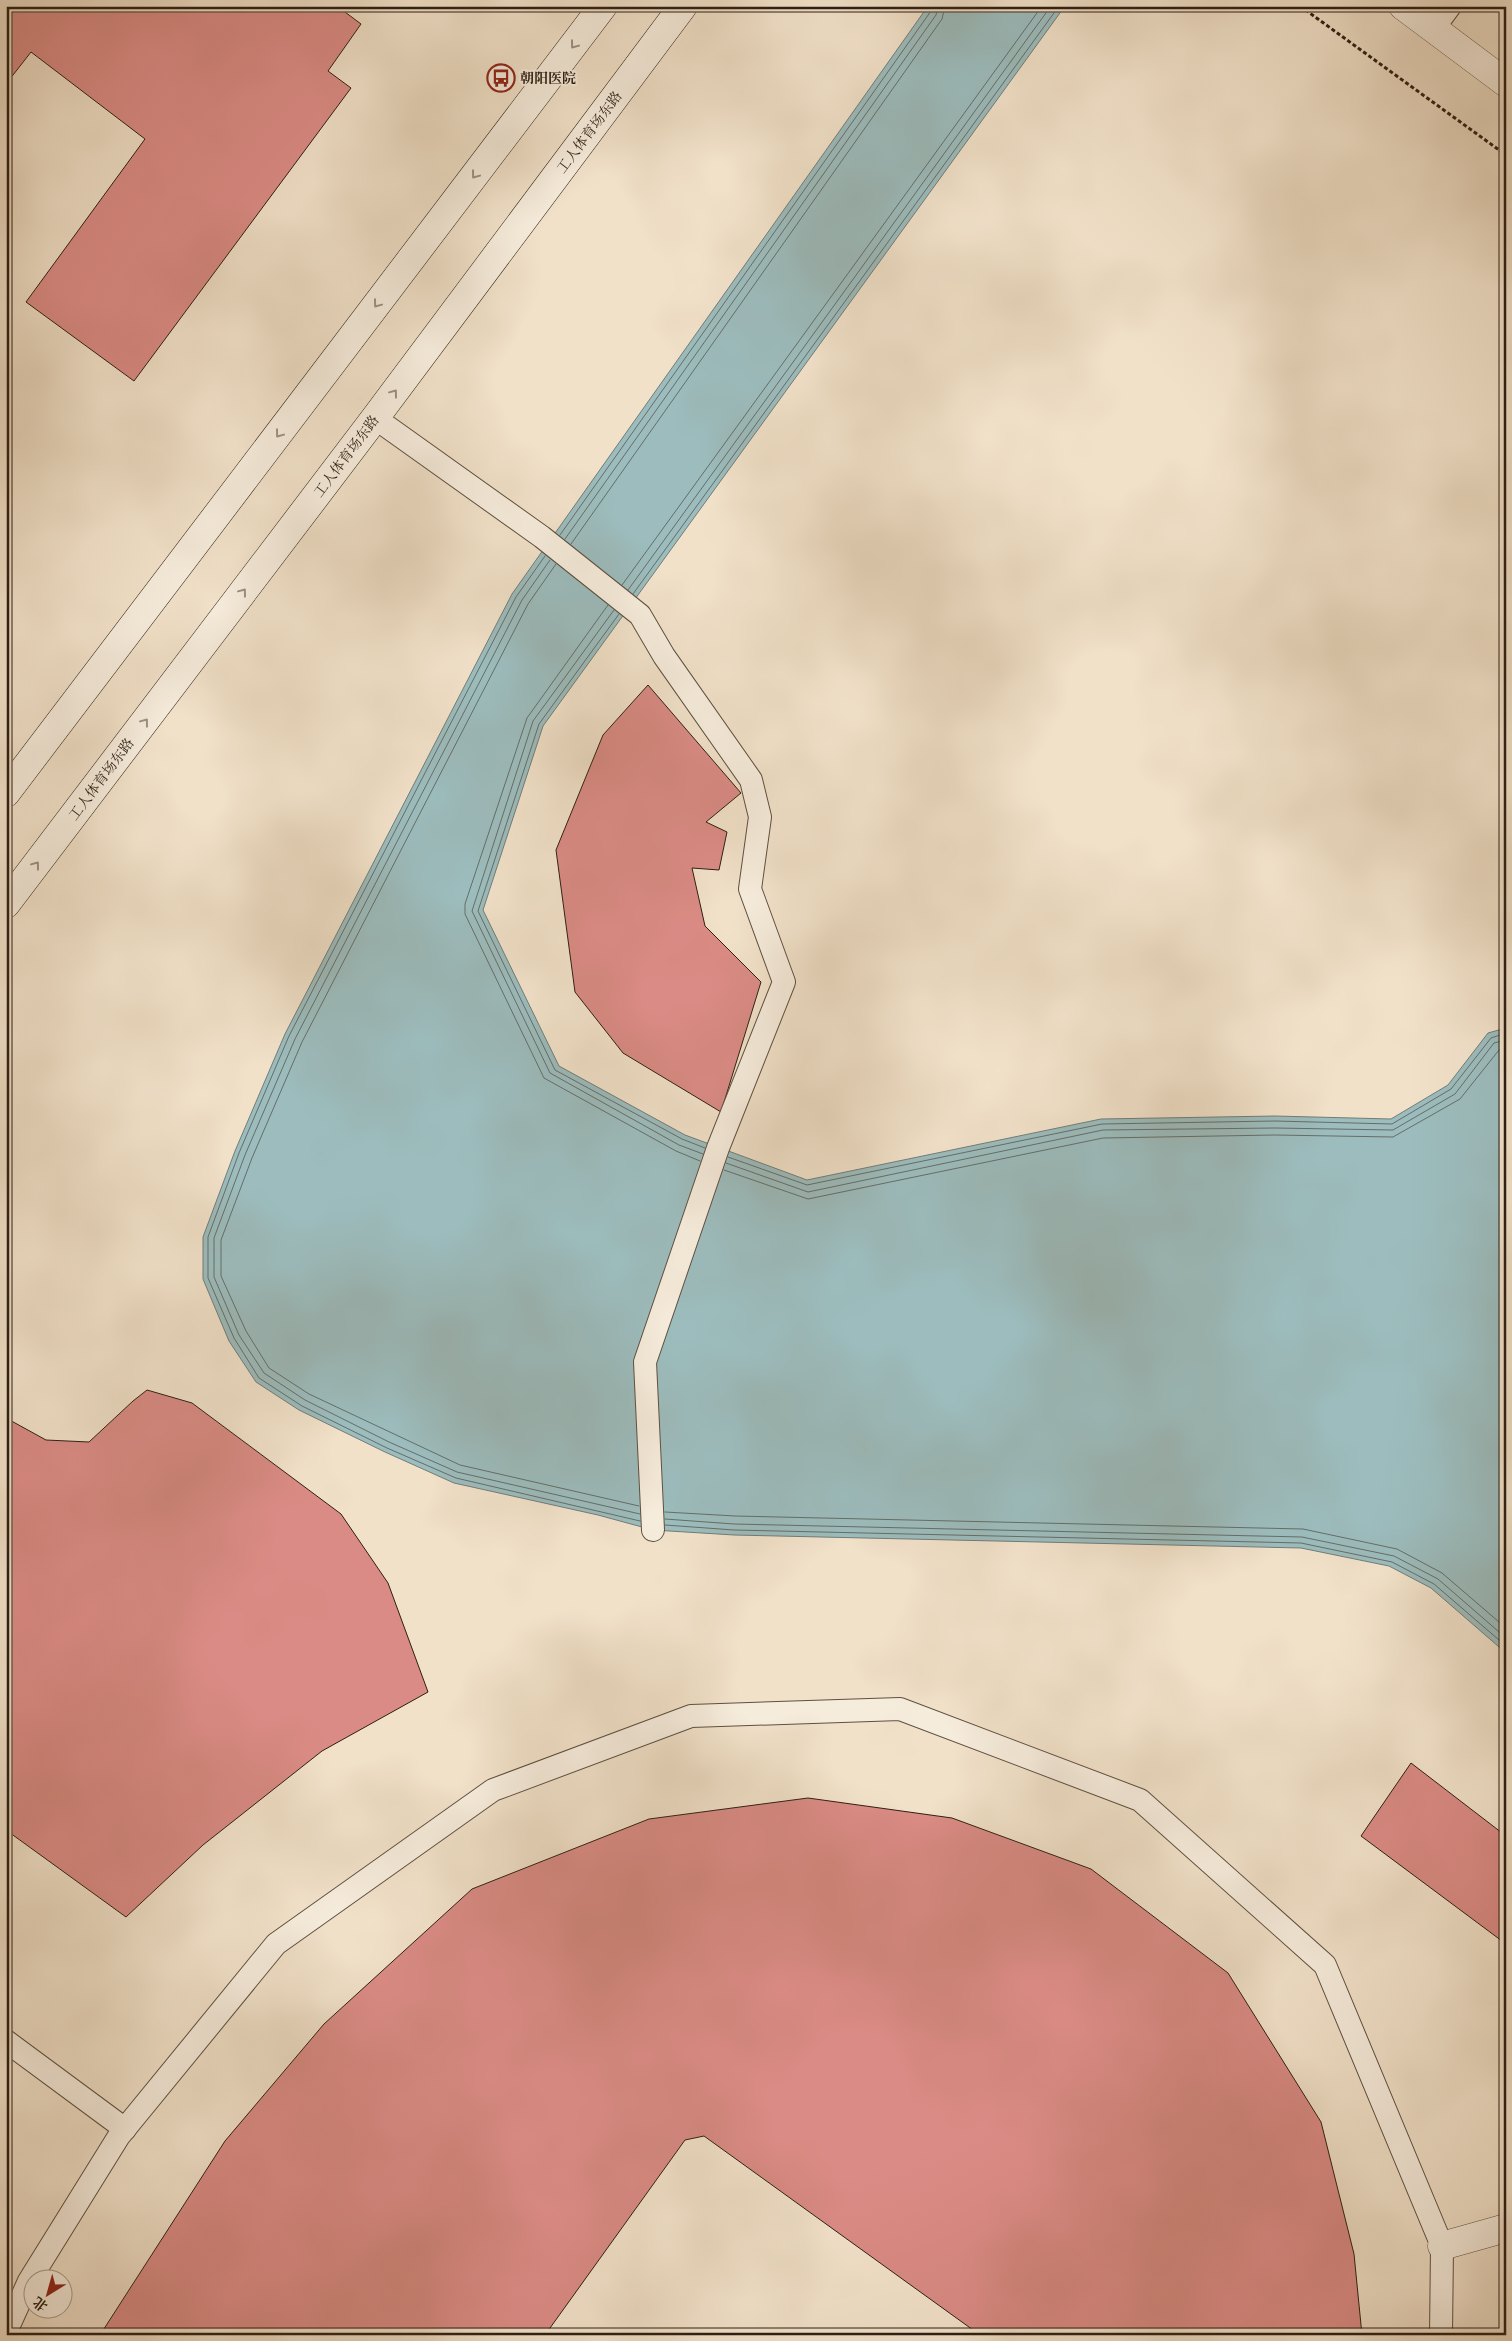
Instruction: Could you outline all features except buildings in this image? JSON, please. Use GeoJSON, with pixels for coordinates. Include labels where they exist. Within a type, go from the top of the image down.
{"type":"FeatureCollection","features":[{"type":"Feature","properties":{"kind":"main road"},"geometry":{"type":"LineString","coordinates":[[6,793],[603,6]]}},
{"type":"Feature","properties":{"kind":"main road","name":"工人体育场东路"},"geometry":{"type":"LineString","coordinates":[[6,904],[375,418],[683,6]]}},
{"type":"Feature","properties":{"kind":"main road"},"geometry":{"type":"LineString","coordinates":[[1403,6],[1506,84]]}},
{"type":"Feature","properties":{"kind":"main road"},"geometry":{"type":"LineString","coordinates":[[1442,2246],[1506,2228]]}},
{"type":"Feature","properties":{"kind":"lane"},"geometry":{"type":"LineString","coordinates":[[1433,29],[1450,6]]}},
{"type":"Feature","properties":{"kind":"lane"},"geometry":{"type":"LineString","coordinates":[[375,418],[542,537],[640,616],[664,656],[751,780],[760,817],[750,889],[784,982],[718,1148],[645,1362],[653,1530]]}},
{"type":"Feature","properties":{"kind":"lane"},"geometry":{"type":"LineString","coordinates":[[6,2332],[29,2282],[125,2129],[276,1944],[493,1790],[691,1716],[900,1709],[1140,1800],[1325,1965],[1442,2246],[1442,2335]]}},
{"type":"Feature","properties":{"kind":"lane"},"geometry":{"type":"LineString","coordinates":[[6,2041],[125,2129]]}},
{"type":"Feature","properties":{"kind":"path"},"geometry":{"type":"LineString","coordinates":[[1300,6],[1506,155]]}},
{"type":"Feature","properties":{"kind":"water"},"geometry":{"type":"Polygon","coordinates":[[[928,6],[1065,6],[543,726],[483,910],[559,1066],[685,1135],[807,1180],[1101,1119],[1275,1116],[1391,1119],[1448,1085],[1488,1033],[1506,1028],[1506,1653],[1431,1588],[1389,1566],[1301,1548],[734,1535],[653,1530],[598,1515],[454,1483],[299,1410],[256,1382],[229,1341],[203,1279],[203,1237],[235,1151],[285,1034],[512,594],[928,6]]]}},
{"type":"Feature","properties":{"kind":"place","name":"朝阳医院"},"geometry":{"type":"Point","coordinates":[501,78]}}]}
